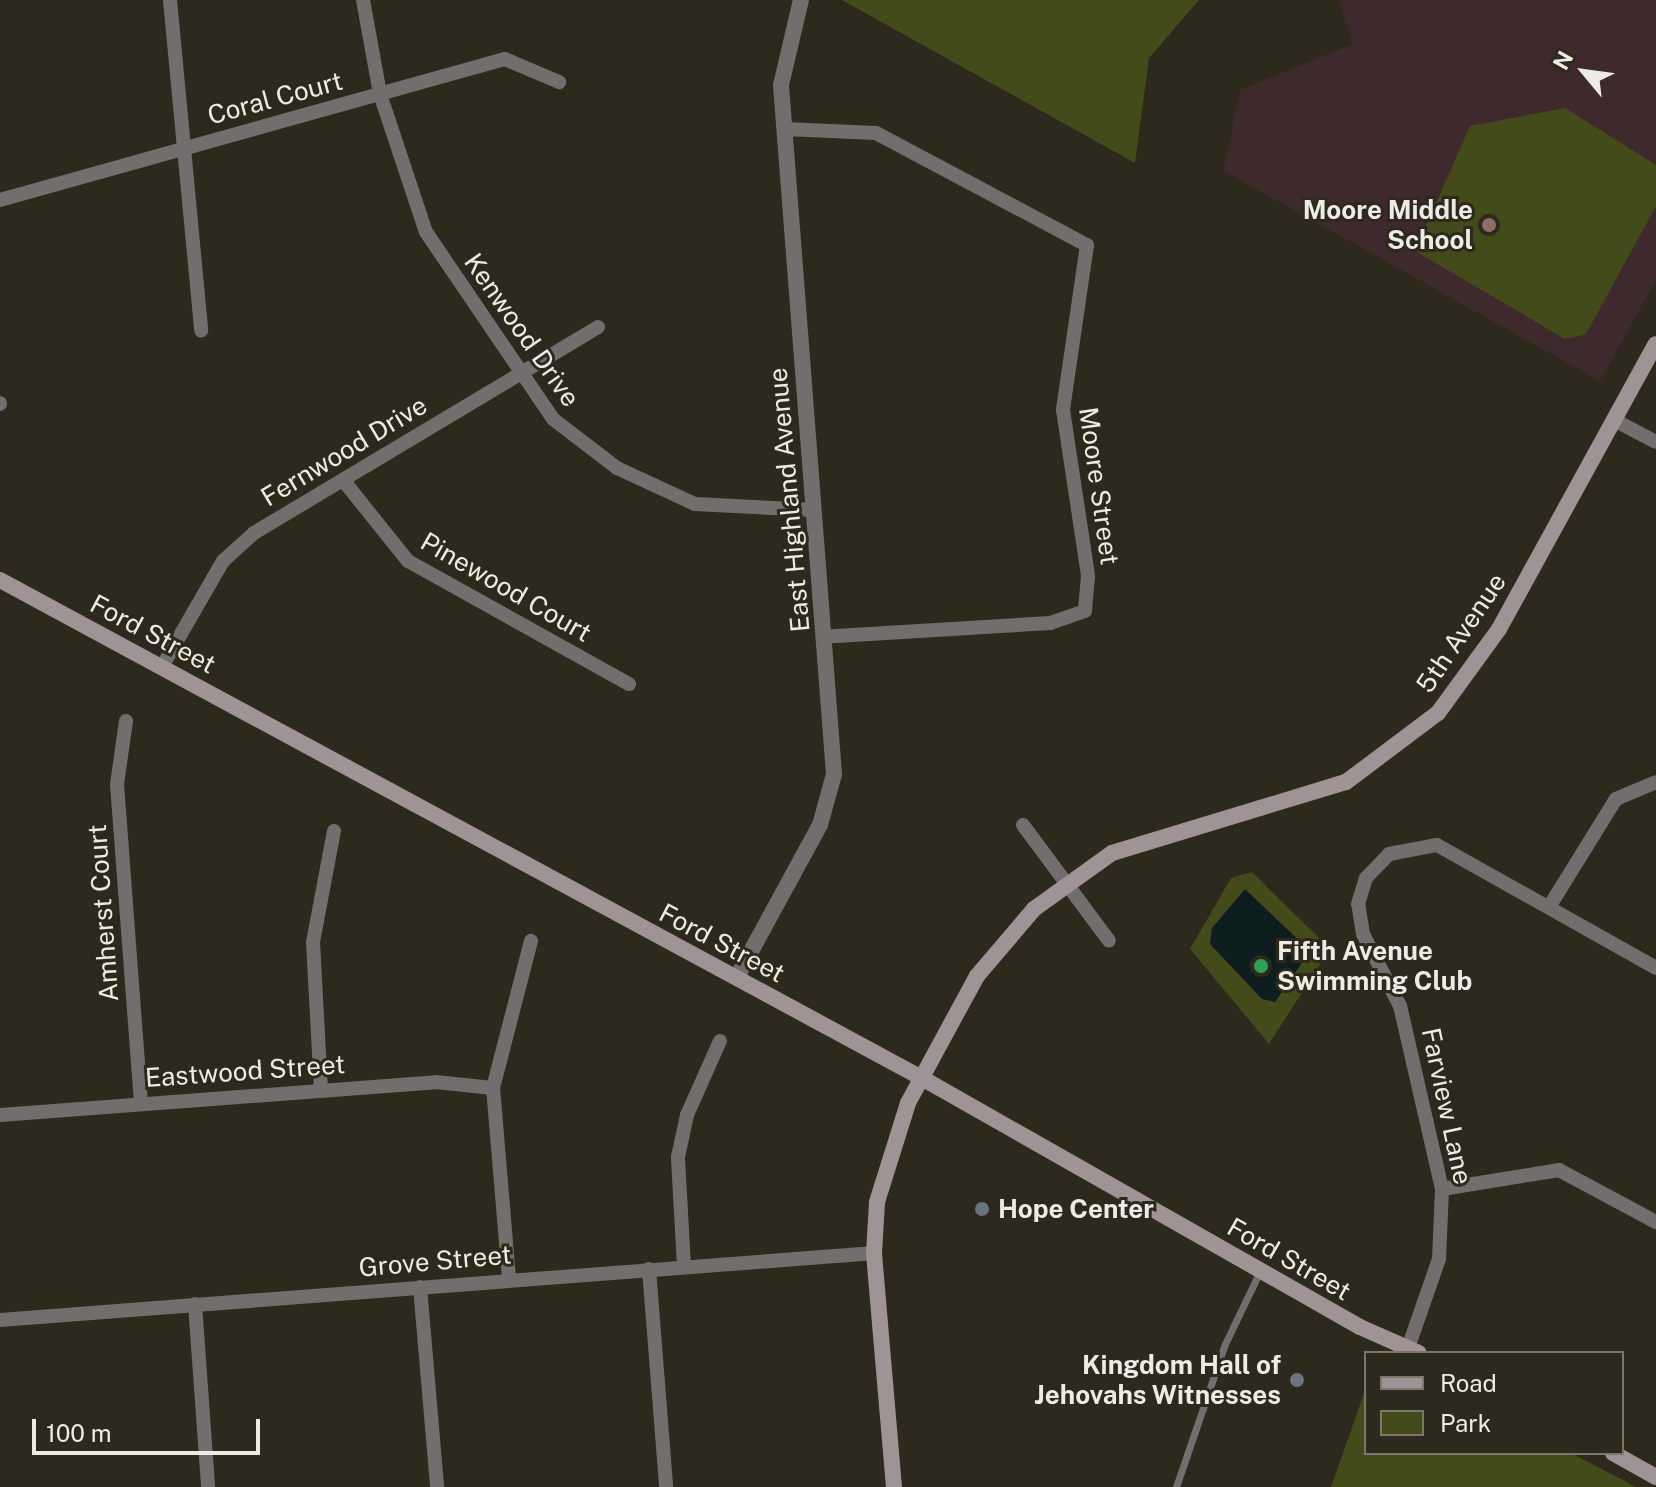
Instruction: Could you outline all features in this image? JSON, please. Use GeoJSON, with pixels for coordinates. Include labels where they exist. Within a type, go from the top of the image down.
{"type":"FeatureCollection","features":[{"type":"Feature","properties":{"kind":"main road","name":"5th Avenue"},"geometry":{"type":"LineString","coordinates":[[920,1077],[1004,938],[1067,882],[1167,831],[1283,806],[1346,782],[1399,748],[1438,713],[1499,629],[1656,344]]}},
{"type":"Feature","properties":{"kind":"main road","name":"Ford Street"},"geometry":{"type":"LineString","coordinates":[[0,580],[163,665],[737,977],[920,1077],[1260,1271],[1413,1350]]}},
{"type":"Feature","properties":{"kind":"main road"},"geometry":{"type":"LineString","coordinates":[[894,1487],[874,1253],[885,1168],[920,1077]]}},
{"type":"Feature","properties":{"kind":"main road"},"geometry":{"type":"LineString","coordinates":[[1617,1455],[1656,1477]]}},
{"type":"Feature","properties":{"kind":"street"},"geometry":{"type":"LineString","coordinates":[[170,0],[201,331]]}},
{"type":"Feature","properties":{"kind":"street","name":"Kenwood Drive"},"geometry":{"type":"LineString","coordinates":[[363,0],[380,94],[426,232],[521,373],[578,442],[655,488],[727,511],[814,510]]}},
{"type":"Feature","properties":{"kind":"street","name":"East Highland Avenue"},"geometry":{"type":"LineString","coordinates":[[737,977],[828,802],[834,763],[785,129],[784,54],[801,0]]}},
{"type":"Feature","properties":{"kind":"street","name":"Coral Court"},"geometry":{"type":"LineString","coordinates":[[0,200],[505,59],[559,82]]}},
{"type":"Feature","properties":{"kind":"street","name":"Moore Street"},"geometry":{"type":"LineString","coordinates":[[785,129],[876,133],[1087,245],[1063,410],[1088,576],[1085,611],[1050,623],[824,637]]}},
{"type":"Feature","properties":{"kind":"street","name":"Fernwood Drive"},"geometry":{"type":"LineString","coordinates":[[163,665],[230,554],[343,480],[598,327]]}},
{"type":"Feature","properties":{"kind":"street"},"geometry":{"type":"LineString","coordinates":[[1614,420],[1656,442]]}},
{"type":"Feature","properties":{"kind":"street","name":"Pinewood Court"},"geometry":{"type":"LineString","coordinates":[[343,480],[408,561],[629,684]]}},
{"type":"Feature","properties":{"kind":"street","name":"Amherst Court"},"geometry":{"type":"LineString","coordinates":[[126,721],[117,784],[141,1103]]}},
{"type":"Feature","properties":{"kind":"street"},"geometry":{"type":"LineString","coordinates":[[1549,907],[1616,799],[1656,782]]}},
{"type":"Feature","properties":{"kind":"street"},"geometry":{"type":"LineString","coordinates":[[1023,825],[1109,941]]}},
{"type":"Feature","properties":{"kind":"street"},"geometry":{"type":"LineString","coordinates":[[321,1090],[313,942],[334,831]]}},
{"type":"Feature","properties":{"kind":"street","name":"Farview Lane"},"geometry":{"type":"LineString","coordinates":[[1413,1350],[1439,1259],[1442,1189],[1400,1006],[1363,934],[1358,904],[1366,878],[1389,854],[1437,845],[1656,968]]}},
{"type":"Feature","properties":{"kind":"street"},"geometry":{"type":"LineString","coordinates":[[509,1278],[493,1088],[531,941]]}},
{"type":"Feature","properties":{"kind":"street"},"geometry":{"type":"LineString","coordinates":[[684,1266],[678,1157],[687,1115],[720,1041]]}},
{"type":"Feature","properties":{"kind":"street","name":"Eastwood Street"},"geometry":{"type":"LineString","coordinates":[[0,1115],[436,1082],[493,1088]]}},
{"type":"Feature","properties":{"kind":"street"},"geometry":{"type":"LineString","coordinates":[[1442,1189],[1559,1170],[1656,1222]]}},
{"type":"Feature","properties":{"kind":"street","name":"Grove Street"},"geometry":{"type":"LineString","coordinates":[[0,1320],[509,1278],[874,1253]]}},
{"type":"Feature","properties":{"kind":"street"},"geometry":{"type":"LineString","coordinates":[[649,1269],[666,1487]]}},
{"type":"Feature","properties":{"kind":"street"},"geometry":{"type":"LineString","coordinates":[[420,1287],[437,1487]]}},
{"type":"Feature","properties":{"kind":"street"},"geometry":{"type":"LineString","coordinates":[[195,1304],[208,1487]]}},
{"type":"Feature","properties":{"kind":"lane"},"geometry":{"type":"LineString","coordinates":[[1176,1487],[1225,1344],[1260,1271]]}},
{"type":"Feature","properties":{"kind":"shaded area","name":"Moore Middle School"},"geometry":{"type":"Polygon","coordinates":[[[1338,0],[1656,0],[1656,280],[1600,381],[1224,171],[1240,90],[1353,44],[1338,0]]]}},
{"type":"Feature","properties":{"kind":"shaded area"},"geometry":{"type":"Polygon","coordinates":[[[1245,889],[1310,951],[1275,1002],[1262,999],[1210,944],[1212,928],[1245,889]]]}},
{"type":"Feature","properties":{"kind":"green space"},"geometry":{"type":"Polygon","coordinates":[[[842,0],[1199,0],[1149,58],[1135,163],[842,0]]]}},
{"type":"Feature","properties":{"kind":"green space"},"geometry":{"type":"Polygon","coordinates":[[[1565,108],[1656,165],[1656,206],[1586,334],[1565,339],[1415,251],[1470,126],[1565,108]]]}},
{"type":"Feature","properties":{"kind":"green space","name":"Fifth Avenue Swimming Club"},"geometry":{"type":"Polygon","coordinates":[[[1252,872],[1330,949],[1269,1044],[1190,949],[1231,878],[1252,872]]]}},
{"type":"Feature","properties":{"kind":"green space"},"geometry":{"type":"Polygon","coordinates":[[[1364,1394],[1364,1455],[1575,1455],[1636,1487],[1331,1487],[1364,1394]]]}},
{"type":"Feature","properties":{"kind":"place","name":"Moore Middle School"},"geometry":{"type":"Point","coordinates":[1489,225]}},
{"type":"Feature","properties":{"kind":"place","name":"Fifth Avenue Swimming Club"},"geometry":{"type":"Point","coordinates":[1261,966]}},
{"type":"Feature","properties":{"kind":"place","name":"Hope Center"},"geometry":{"type":"Point","coordinates":[982,1209]}},
{"type":"Feature","properties":{"kind":"place","name":"Kingdom Hall of Jehovahs Witnesses"},"geometry":{"type":"Point","coordinates":[1297,1380]}}]}
